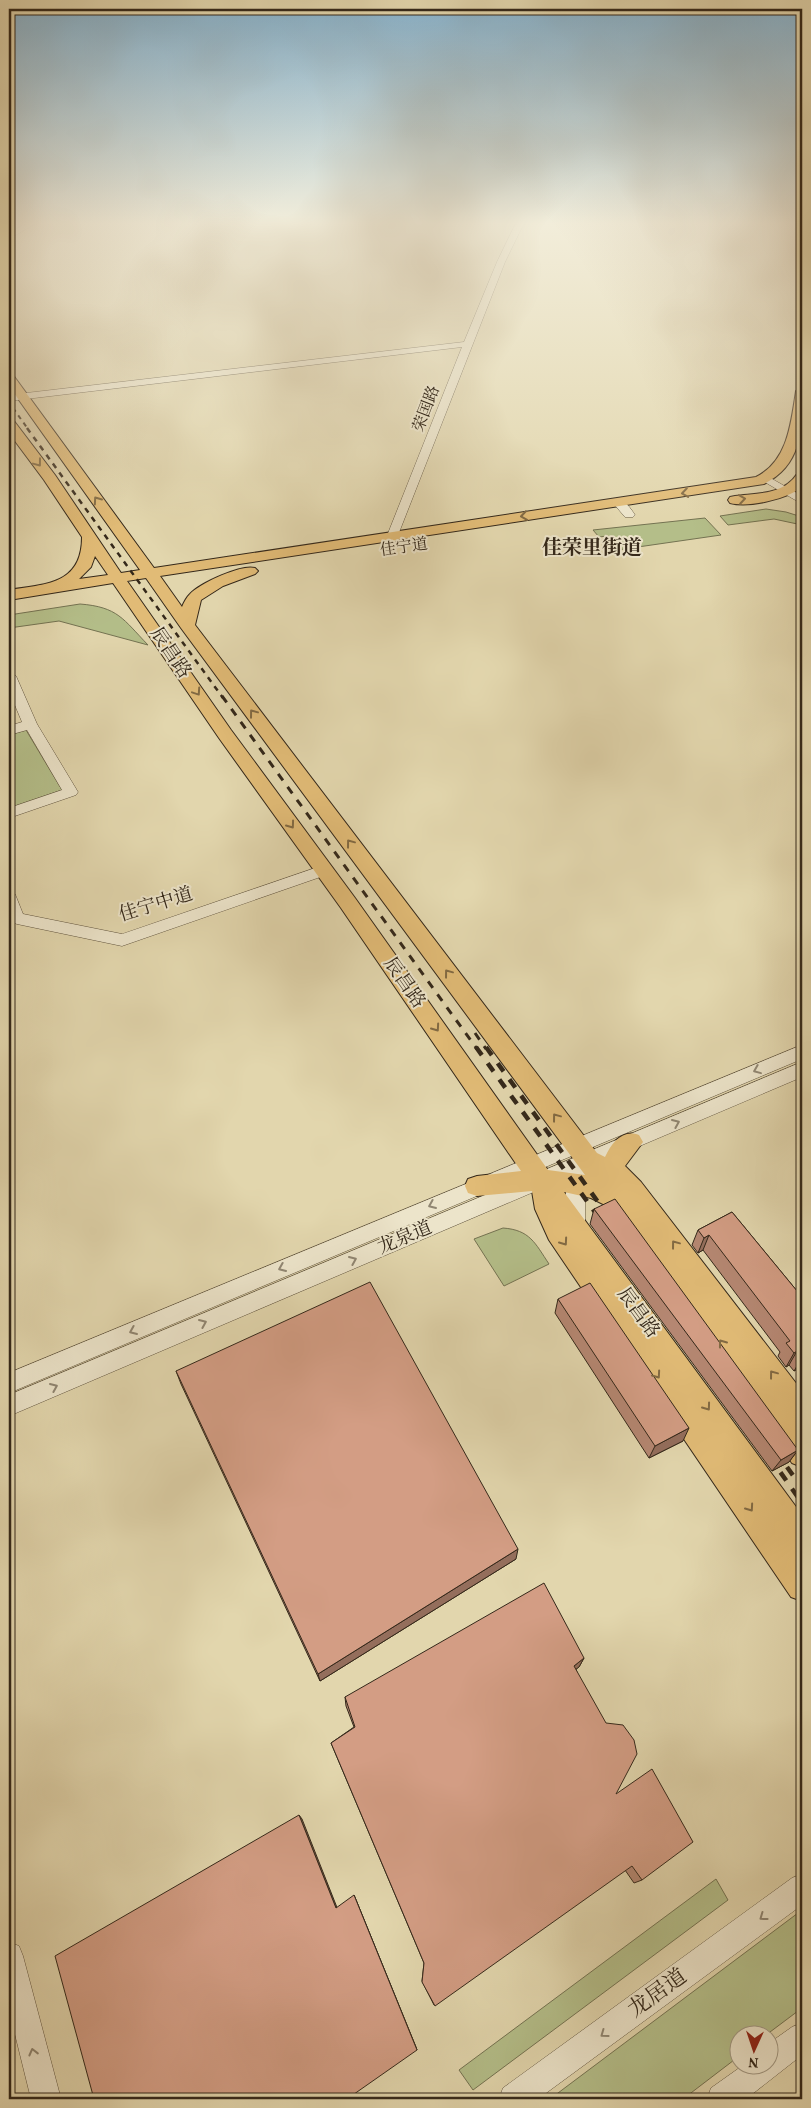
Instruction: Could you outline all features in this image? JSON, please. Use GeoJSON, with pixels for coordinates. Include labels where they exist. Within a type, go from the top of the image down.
{"type":"FeatureCollection","features":[{"type":"Feature","properties":{"kind":"main road","name":"辰昌路"},"geometry":{"type":"LineString","coordinates":[[9,378],[16,397],[124,540],[155,567],[187,625],[581,1162]]}},
{"type":"Feature","properties":{"kind":"main road"},"geometry":{"type":"LineString","coordinates":[[767,478],[782,464],[790,446],[799,419],[802,391]]}},
{"type":"Feature","properties":{"kind":"main road","name":"辰昌路"},"geometry":{"type":"LineString","coordinates":[[9,424],[50,478],[88,538],[122,584],[225,734],[324,870],[536,1172],[802,1540]]}},
{"type":"Feature","properties":{"kind":"main road","name":"佳宁道"},"geometry":{"type":"LineString","coordinates":[[9,605],[58,598],[122,584],[176,558],[207,557],[344,543],[748,484],[767,478]]}},
{"type":"Feature","properties":{"kind":"main road"},"geometry":{"type":"LineString","coordinates":[[725,502],[798,486]]}},
{"type":"Feature","properties":{"kind":"main road"},"geometry":{"type":"LineString","coordinates":[[524,530],[649,512]]}},
{"type":"Feature","properties":{"kind":"main road"},"geometry":{"type":"LineString","coordinates":[[41,590],[60,584],[79,573],[88,556],[88,538]]}},
{"type":"Feature","properties":{"kind":"main road"},"geometry":{"type":"LineString","coordinates":[[122,584],[129,565],[129,556],[124,540]]}},
{"type":"Feature","properties":{"kind":"main road","name":"佳宁道"},"geometry":{"type":"LineString","coordinates":[[155,567],[250,571],[407,548]]}},
{"type":"Feature","properties":{"kind":"main road"},"geometry":{"type":"LineString","coordinates":[[187,625],[191,603],[197,596],[216,584],[250,571]]}},
{"type":"Feature","properties":{"kind":"main road","name":"佳宁道"},"geometry":{"type":"LineString","coordinates":[[9,595],[41,590],[122,584]]}},
{"type":"Feature","properties":{"kind":"main road"},"geometry":{"type":"LineString","coordinates":[[616,1198],[611,1171],[625,1134]]}},
{"type":"Feature","properties":{"kind":"main road"},"geometry":{"type":"LineString","coordinates":[[581,1162],[603,1191],[616,1198],[802,1453]]}},
{"type":"Feature","properties":{"kind":"main road"},"geometry":{"type":"LineString","coordinates":[[477,1186],[581,1162],[611,1171],[632,1189],[802,1413]]}},
{"type":"Feature","properties":{"kind":"main road"},"geometry":{"type":"LineString","coordinates":[[536,1172],[547,1209],[558,1232],[802,1586]]}},
{"type":"Feature","properties":{"kind":"street","name":"荣国路"},"geometry":{"type":"LineString","coordinates":[[387,551],[477,321]]}},
{"type":"Feature","properties":{"kind":"street"},"geometry":{"type":"LineString","coordinates":[[16,397],[468,344]]}},
{"type":"Feature","properties":{"kind":"street"},"geometry":{"type":"LineString","coordinates":[[767,478],[798,486],[802,501]]}},
{"type":"Feature","properties":{"kind":"street"},"geometry":{"type":"LineString","coordinates":[[619,502],[630,515]]}},
{"type":"Feature","properties":{"kind":"street"},"geometry":{"type":"LineString","coordinates":[[9,676],[30,724],[71,792],[9,813]]}},
{"type":"Feature","properties":{"kind":"street"},"geometry":{"type":"LineString","coordinates":[[9,731],[30,724]]}},
{"type":"Feature","properties":{"kind":"street","name":"佳宁中道"},"geometry":{"type":"LineString","coordinates":[[9,898],[17,918],[122,940],[324,870]]}},
{"type":"Feature","properties":{"kind":"street","name":"龙泉道"},"geometry":{"type":"LineString","coordinates":[[9,1406],[536,1172],[581,1162],[625,1134],[802,1052]]}},
{"type":"Feature","properties":{"kind":"street","name":"龙泉道"},"geometry":{"type":"LineString","coordinates":[[625,1134],[802,1069]]}},
{"type":"Feature","properties":{"kind":"street"},"geometry":{"type":"LineString","coordinates":[[575,1226],[574,1207],[581,1162]]}},
{"type":"Feature","properties":{"kind":"street","name":"龙泉道"},"geometry":{"type":"LineString","coordinates":[[9,1383],[477,1186]]}},
{"type":"Feature","properties":{"kind":"street","name":"龙居道"},"geometry":{"type":"LineString","coordinates":[[514,2099],[802,1888]]}},
{"type":"Feature","properties":{"kind":"street"},"geometry":{"type":"LineString","coordinates":[[9,1956],[46,2099]]}},
{"type":"Feature","properties":{"kind":"street"},"geometry":{"type":"LineString","coordinates":[[778,2055],[802,2037]]}},
{"type":"Feature","properties":{"kind":"street"},"geometry":{"type":"LineString","coordinates":[[722,2099],[752,2076]]}},
{"type":"Feature","properties":{"kind":"green space"},"geometry":{"type":"Polygon","coordinates":[[[766,509],[802,517],[802,525],[774,519],[728,525],[720,516],[766,509]]]}},
{"type":"Feature","properties":{"kind":"green space"},"geometry":{"type":"Polygon","coordinates":[[[705,518],[721,535],[617,550],[607,536],[599,537],[593,530],[705,518]]]}},
{"type":"Feature","properties":{"kind":"green space"},"geometry":{"type":"Polygon","coordinates":[[[80,604],[112,611],[126,621],[148,645],[59,621],[9,628],[9,615],[80,604]]]}},
{"type":"Feature","properties":{"kind":"green space"},"geometry":{"type":"Polygon","coordinates":[[[26,730],[62,790],[9,808],[9,735],[26,730]]]}},
{"type":"Feature","properties":{"kind":"green space"},"geometry":{"type":"Polygon","coordinates":[[[503,1228],[512,1229],[526,1235],[549,1264],[504,1286],[474,1239],[503,1228]]]}},
{"type":"Feature","properties":{"kind":"green space"},"geometry":{"type":"Polygon","coordinates":[[[716,1879],[728,1900],[473,2090],[459,2070],[716,1879]]]}},
{"type":"Feature","properties":{"kind":"green space"},"geometry":{"type":"Polygon","coordinates":[[[802,1910],[802,2008],[778,2026],[728,2026],[728,2065],[683,2099],[550,2099],[802,1910]]]}},
{"type":"Feature","properties":{"kind":"building"},"geometry":{"type":"Polygon","coordinates":[[[615,1199],[798,1450],[781,1460],[594,1209],[615,1199]]]}},
{"type":"Feature","properties":{"kind":"building"},"geometry":{"type":"Polygon","coordinates":[[[732,1212],[802,1297],[802,1358],[797,1351],[794,1353],[786,1343],[790,1341],[709,1235],[704,1238],[698,1230],[732,1212]]]}},
{"type":"Feature","properties":{"kind":"building"},"geometry":{"type":"Polygon","coordinates":[[[370,1282],[518,1549],[318,1674],[176,1371],[370,1282]]]}},
{"type":"Feature","properties":{"kind":"building"},"geometry":{"type":"Polygon","coordinates":[[[590,1283],[689,1428],[655,1446],[558,1299],[590,1283]]]}},
{"type":"Feature","properties":{"kind":"building"},"geometry":{"type":"Polygon","coordinates":[[[544,1583],[584,1658],[574,1666],[606,1723],[623,1725],[634,1740],[637,1754],[616,1794],[652,1769],[693,1842],[642,1880],[632,1866],[435,2006],[422,1982],[424,1963],[331,1743],[355,1727],[345,1697],[544,1583]]]}},
{"type":"Feature","properties":{"kind":"building"},"geometry":{"type":"Polygon","coordinates":[[[299,1815],[336,1908],[354,1895],[417,2050],[347,2099],[94,2099],[55,1956],[299,1815]]]}},
{"type":"Feature","properties":{"kind":"railway"},"geometry":{"type":"LineString","coordinates":[[13,408],[28,429]]}},
{"type":"Feature","properties":{"kind":"railway"},"geometry":{"type":"LineString","coordinates":[[27,428],[223,698]]}},
{"type":"Feature","properties":{"kind":"railway"},"geometry":{"type":"LineString","coordinates":[[222,696],[477,1049]]}},
{"type":"Feature","properties":{"kind":"railway"},"geometry":{"type":"LineString","coordinates":[[475,1033],[486,1049]]}},
{"type":"Feature","properties":{"kind":"railway"},"geometry":{"type":"LineString","coordinates":[[476,1047],[602,1222]]}},
{"type":"Feature","properties":{"kind":"railway"},"geometry":{"type":"LineString","coordinates":[[486,1047],[606,1213]]}},
{"type":"Feature","properties":{"kind":"railway"},"geometry":{"type":"LineString","coordinates":[[769,1456],[802,1503]]}},
{"type":"Feature","properties":{"kind":"railway"},"geometry":{"type":"LineString","coordinates":[[787,1467],[802,1488]]}},
{"type":"Feature","properties":{"kind":"district","name":"佳荣里街道"},"geometry":{"type":"Point","coordinates":[592,549]}}]}
